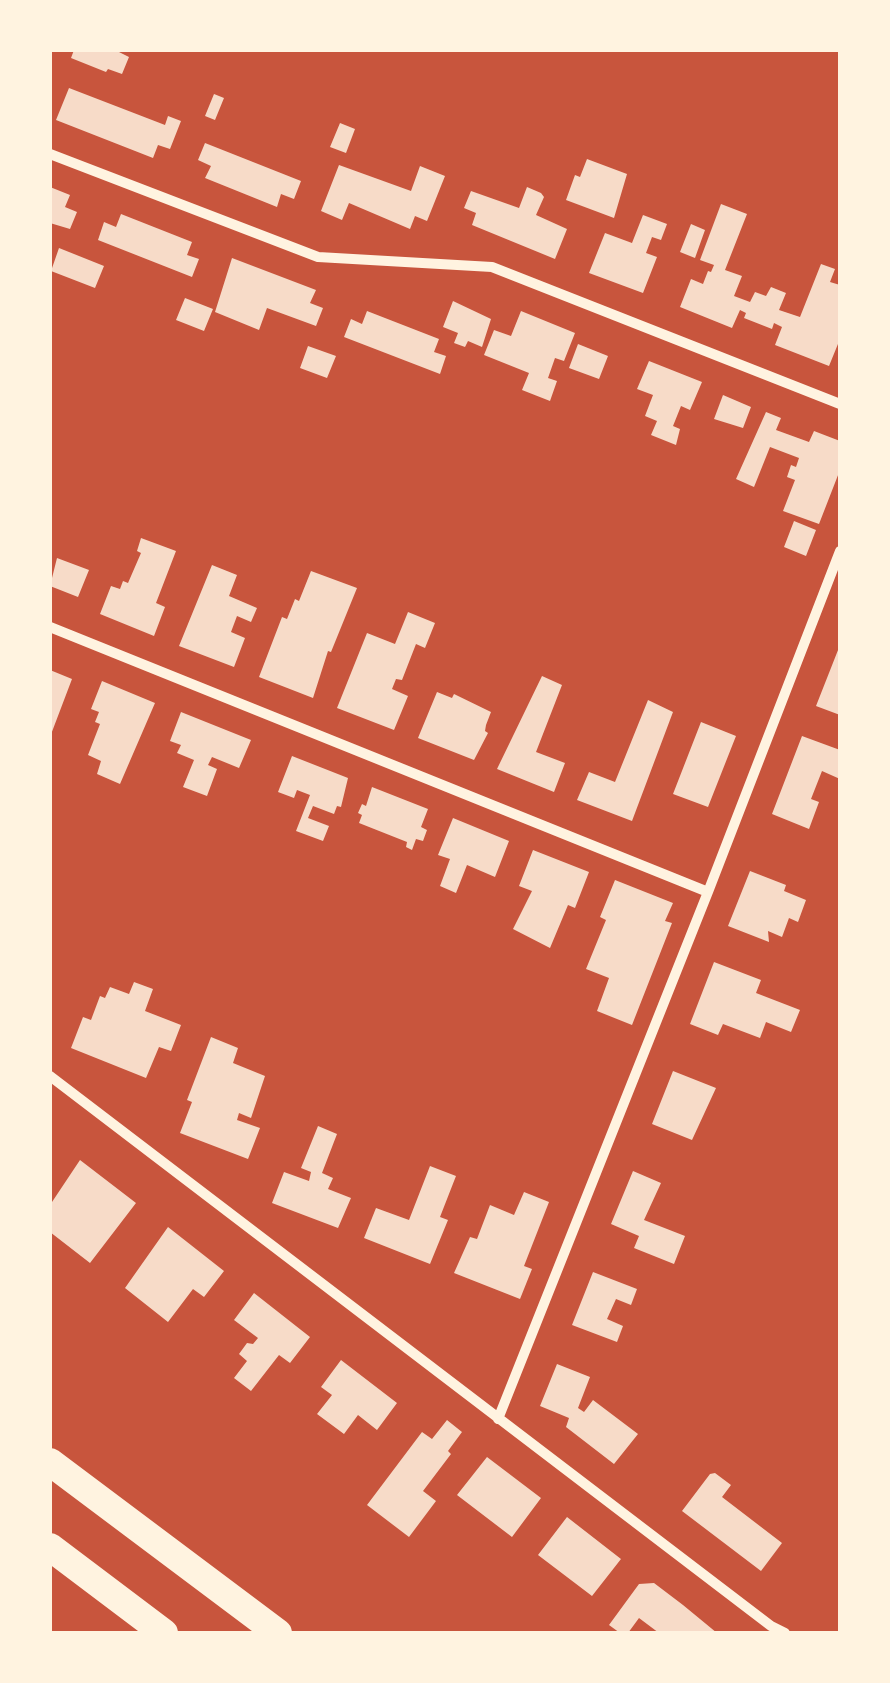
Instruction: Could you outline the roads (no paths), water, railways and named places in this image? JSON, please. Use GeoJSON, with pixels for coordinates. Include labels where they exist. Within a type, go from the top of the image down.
{"type":"FeatureCollection","features":[{"type":"Feature","properties":{"kind":"highway"},"geometry":{"type":"LineString","coordinates":[[50,1462],[278,1633]]}},
{"type":"Feature","properties":{"kind":"highway"},"geometry":{"type":"LineString","coordinates":[[50,1547],[164,1633]]}},
{"type":"Feature","properties":{"kind":"street"},"geometry":{"type":"LineString","coordinates":[[50,154],[318,258],[492,266],[840,404]]}},
{"type":"Feature","properties":{"kind":"street"},"geometry":{"type":"LineString","coordinates":[[498,1419],[840,551]]}},
{"type":"Feature","properties":{"kind":"street"},"geometry":{"type":"LineString","coordinates":[[50,627],[708,892]]}},
{"type":"Feature","properties":{"kind":"street"},"geometry":{"type":"LineString","coordinates":[[50,1076],[785,1633]]}}]}
